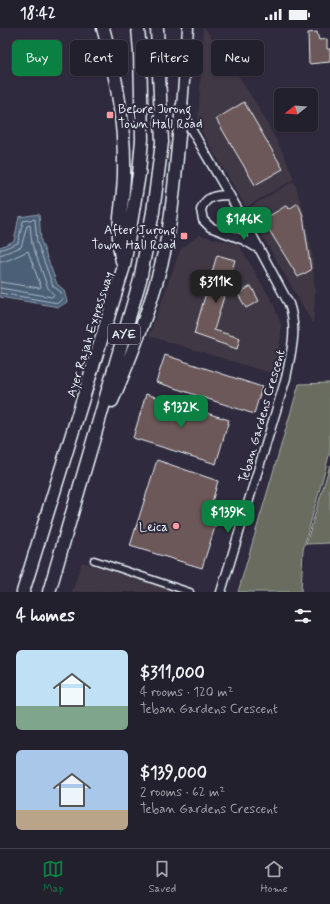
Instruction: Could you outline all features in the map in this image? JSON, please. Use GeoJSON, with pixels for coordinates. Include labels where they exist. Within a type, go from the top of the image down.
{"type":"FeatureCollection","features":[{"type":"Feature","properties":{"kind":"highway"},"geometry":{"type":"LineString","coordinates":[[103,28],[111,55],[124,136],[124,176],[118,242],[124,266]]}},
{"type":"Feature","properties":{"kind":"highway","name":"Ayer Rajah Expressway"},"geometry":{"type":"LineString","coordinates":[[24,592],[124,266],[139,174],[142,139],[138,28]]}},
{"type":"Feature","properties":{"kind":"highway","name":"AYE"},"geometry":{"type":"LineString","coordinates":[[49,592],[140,280],[154,212],[162,142],[157,28]]}},
{"type":"Feature","properties":{"kind":"highway"},"geometry":{"type":"LineString","coordinates":[[90,454],[141,331],[158,278],[168,233],[182,107]]}},
{"type":"Feature","properties":{"kind":"main road"},"geometry":{"type":"LineString","coordinates":[[182,107],[188,28]]}},
{"type":"Feature","properties":{"kind":"street","name":"Teban Gardens Crescent"},"geometry":{"type":"LineString","coordinates":[[182,107],[191,129],[260,250],[289,304],[294,318],[293,345],[286,378],[221,592]]}},
{"type":"Feature","properties":{"kind":"street"},"geometry":{"type":"LineString","coordinates":[[230,195],[212,197],[206,200],[201,210],[203,220],[210,227],[244,240],[260,250]]}},
{"type":"Feature","properties":{"kind":"street"},"geometry":{"type":"LineString","coordinates":[[94,560],[190,592]]}},
{"type":"Feature","properties":{"kind":"shaded area"},"geometry":{"type":"Polygon","coordinates":[[[203,28],[205,28],[213,40],[211,40],[211,76],[238,76],[263,115],[284,155],[294,179],[246,207],[198,125],[201,76],[203,76],[203,28]]]}},
{"type":"Feature","properties":{"kind":"shaded area"},"geometry":{"type":"Polygon","coordinates":[[[294,181],[304,212],[313,259],[315,300],[313,324],[247,209],[294,181]]]}},
{"type":"Feature","properties":{"kind":"shaded area"},"geometry":{"type":"Polygon","coordinates":[[[199,235],[239,245],[273,303],[281,324],[281,334],[274,374],[149,336],[180,250],[199,235]]]}},
{"type":"Feature","properties":{"kind":"shaded area"},"geometry":{"type":"Polygon","coordinates":[[[82,562],[180,592],[72,592],[82,562]]]}},
{"type":"Feature","properties":{"kind":"green space"},"geometry":{"type":"Polygon","coordinates":[[[330,383],[330,452],[303,550],[301,592],[238,592],[299,384],[330,383]]]}},
{"type":"Feature","properties":{"kind":"green space"},"geometry":{"type":"Polygon","coordinates":[[[330,465],[330,543],[306,544],[330,465]]]}},
{"type":"Feature","properties":{"kind":"water"},"geometry":{"type":"Polygon","coordinates":[[[39,214],[41,241],[57,284],[64,290],[67,302],[59,307],[0,297],[0,247],[14,241],[19,217],[39,214]]]}},
{"type":"Feature","properties":{"kind":"building"},"geometry":{"type":"Polygon","coordinates":[[[317,32],[319,40],[327,39],[327,49],[330,49],[330,62],[309,64],[308,33],[317,32]]]}},
{"type":"Feature","properties":{"kind":"building"},"geometry":{"type":"Polygon","coordinates":[[[244,102],[283,169],[255,185],[216,119],[244,102]]]}},
{"type":"Feature","properties":{"kind":"building"},"geometry":{"type":"Polygon","coordinates":[[[298,203],[303,216],[311,270],[298,277],[263,220],[287,205],[289,209],[298,203]]]}},
{"type":"Feature","properties":{"kind":"building"},"geometry":{"type":"Polygon","coordinates":[[[217,255],[235,260],[214,330],[240,338],[237,349],[194,334],[217,255]]]}},
{"type":"Feature","properties":{"kind":"building"},"geometry":{"type":"Polygon","coordinates":[[[251,286],[259,301],[246,308],[238,294],[251,286]]]}},
{"type":"Feature","properties":{"kind":"building"},"geometry":{"type":"Polygon","coordinates":[[[165,355],[262,387],[254,414],[156,382],[165,355]]]}},
{"type":"Feature","properties":{"kind":"building"},"geometry":{"type":"Polygon","coordinates":[[[146,394],[229,420],[216,464],[133,438],[146,394]]]}},
{"type":"Feature","properties":{"kind":"building","name":"Leica"},"geometry":{"type":"Polygon","coordinates":[[[157,460],[218,481],[212,502],[222,505],[202,568],[130,546],[157,460]]]}},
{"type":"Feature","properties":{"kind":"place","name":"Before Jurong Town Hall Road"},"geometry":{"type":"Point","coordinates":[110,115]}},
{"type":"Feature","properties":{"kind":"place","name":"After Jurong Town Hall Road"},"geometry":{"type":"Point","coordinates":[184,236]}},
{"type":"Feature","properties":{"kind":"place","name":"Leica"},"geometry":{"type":"Point","coordinates":[176,526]}}]}
